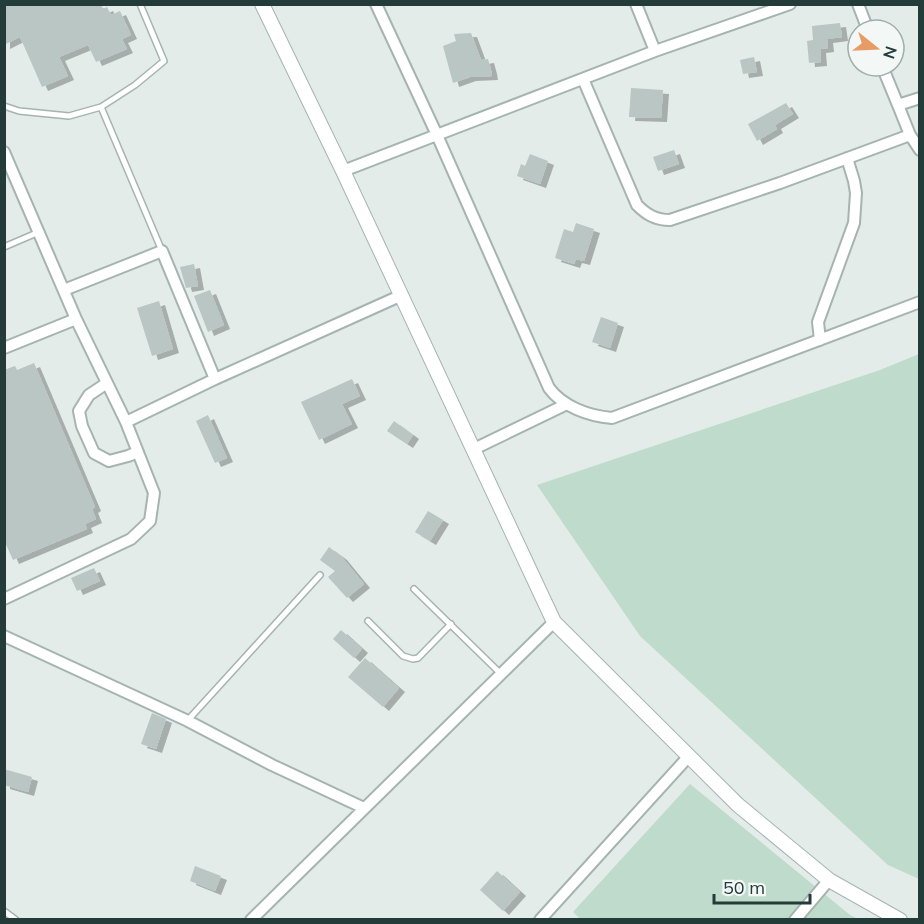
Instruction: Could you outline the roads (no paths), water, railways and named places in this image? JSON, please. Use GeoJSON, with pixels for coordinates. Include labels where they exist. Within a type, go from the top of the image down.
{"type":"FeatureCollection","features":[{"type":"Feature","properties":{"kind":"street"},"geometry":{"type":"LineString","coordinates":[[262,4],[344,171],[554,622],[738,805],[829,880],[900,920]]}},
{"type":"Feature","properties":{"kind":"street"},"geometry":{"type":"LineString","coordinates":[[376,4],[549,388],[556,398],[596,417],[612,418],[920,302]]}},
{"type":"Feature","properties":{"kind":"street"},"geometry":{"type":"LineString","coordinates":[[636,4],[655,51]]}},
{"type":"Feature","properties":{"kind":"street"},"geometry":{"type":"LineString","coordinates":[[344,171],[655,51],[790,4]]}},
{"type":"Feature","properties":{"kind":"street"},"geometry":{"type":"LineString","coordinates":[[887,78],[910,135],[920,150]]}},
{"type":"Feature","properties":{"kind":"street"},"geometry":{"type":"LineString","coordinates":[[583,79],[637,205],[646,214],[660,220],[670,220],[780,183],[910,135]]}},
{"type":"Feature","properties":{"kind":"street"},"geometry":{"type":"LineString","coordinates":[[898,105],[920,98]]}},
{"type":"Feature","properties":{"kind":"street"},"geometry":{"type":"LineString","coordinates":[[4,152],[76,319],[126,422],[154,493],[150,521],[131,539],[4,599]]}},
{"type":"Feature","properties":{"kind":"street"},"geometry":{"type":"LineString","coordinates":[[820,340],[818,322],[854,223],[856,193],[847,158]]}},
{"type":"Feature","properties":{"kind":"street"},"geometry":{"type":"LineString","coordinates":[[64,290],[162,251],[215,379]]}},
{"type":"Feature","properties":{"kind":"street"},"geometry":{"type":"LineString","coordinates":[[126,422],[215,379],[402,296]]}},
{"type":"Feature","properties":{"kind":"street"},"geometry":{"type":"LineString","coordinates":[[4,348],[76,319]]}},
{"type":"Feature","properties":{"kind":"street"},"geometry":{"type":"LineString","coordinates":[[107,383],[89,395],[79,411],[82,426],[94,453],[109,461],[138,452]]}},
{"type":"Feature","properties":{"kind":"street"},"geometry":{"type":"LineString","coordinates":[[474,449],[567,404]]}},
{"type":"Feature","properties":{"kind":"street"},"geometry":{"type":"LineString","coordinates":[[250,920],[554,622]]}},
{"type":"Feature","properties":{"kind":"street"},"geometry":{"type":"LineString","coordinates":[[4,636],[188,721],[272,765],[364,808]]}},
{"type":"Feature","properties":{"kind":"street"},"geometry":{"type":"LineString","coordinates":[[540,920],[689,756]]}},
{"type":"Feature","properties":{"kind":"street"},"geometry":{"type":"LineString","coordinates":[[795,920],[829,880]]}},
{"type":"Feature","properties":{"kind":"lane"},"geometry":{"type":"LineString","coordinates":[[4,106],[20,111],[69,116],[101,107],[135,85],[164,61],[140,4]]}},
{"type":"Feature","properties":{"kind":"lane"},"geometry":{"type":"LineString","coordinates":[[101,107],[162,251]]}},
{"type":"Feature","properties":{"kind":"lane"},"geometry":{"type":"LineString","coordinates":[[4,247],[39,232]]}},
{"type":"Feature","properties":{"kind":"lane"},"geometry":{"type":"LineString","coordinates":[[188,721],[320,575]]}},
{"type":"Feature","properties":{"kind":"lane"},"geometry":{"type":"LineString","coordinates":[[414,589],[501,674]]}},
{"type":"Feature","properties":{"kind":"lane"},"geometry":{"type":"LineString","coordinates":[[368,621],[404,656],[413,659],[418,658],[451,624]]}},
{"type":"Feature","properties":{"kind":"lane"},"geometry":{"type":"LineString","coordinates":[[4,910],[16,920]]}}]}
